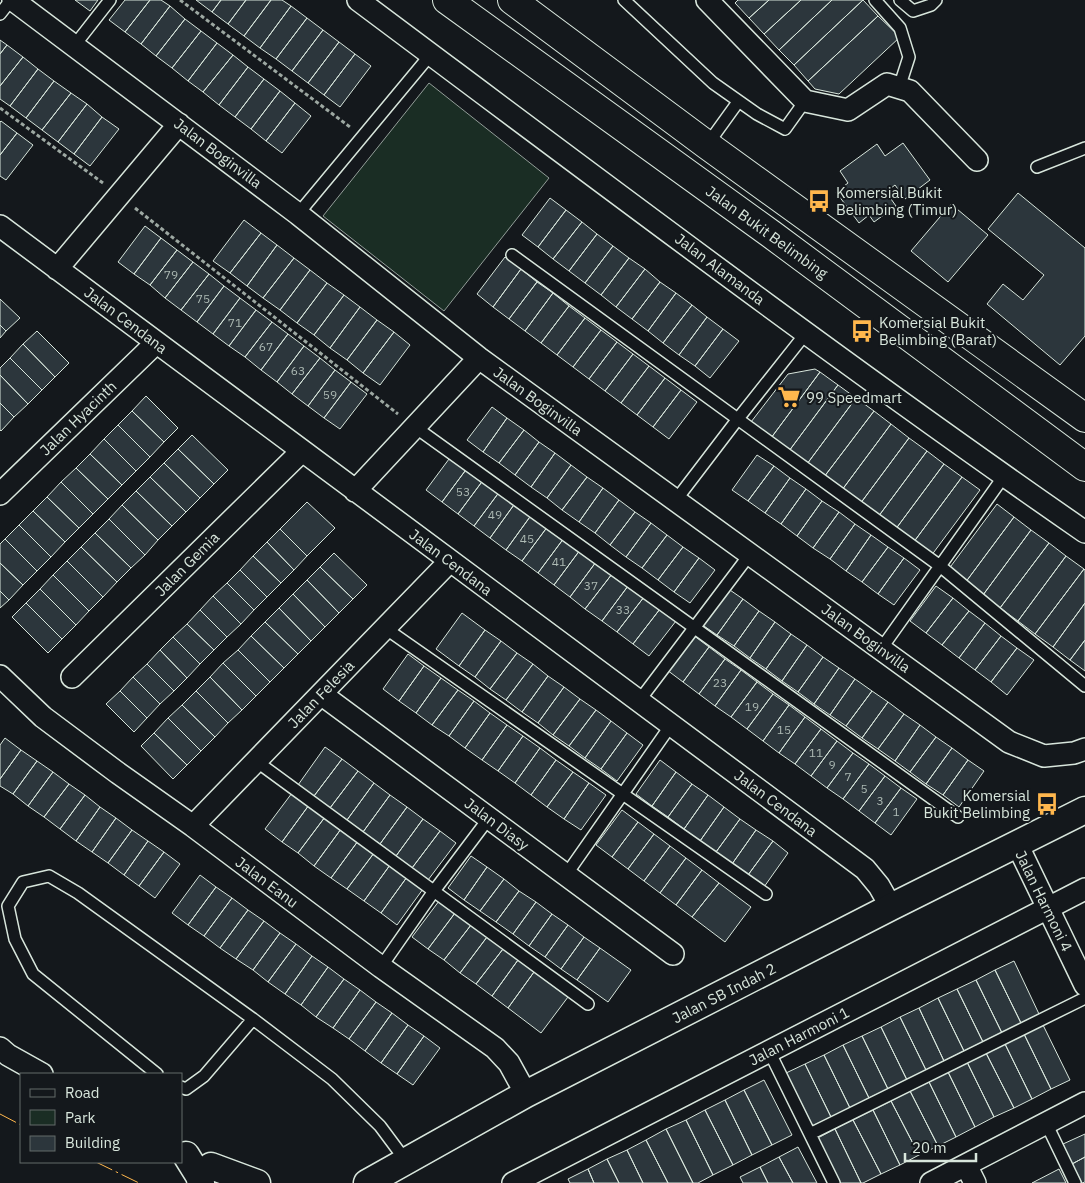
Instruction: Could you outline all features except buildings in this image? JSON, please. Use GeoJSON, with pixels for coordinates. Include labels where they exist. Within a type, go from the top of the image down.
{"type":"FeatureCollection","features":[{"type":"Feature","properties":{"kind":"main road","name":"Jalan Bukit Belimbing"},"geometry":{"type":"LineString","coordinates":[[447,0],[763,228],[1085,467]]}},
{"type":"Feature","properties":{"kind":"main road"},"geometry":{"type":"LineString","coordinates":[[512,0],[707,145],[1085,418]]}},
{"type":"Feature","properties":{"kind":"street","name":"Jalan Boginvilla"},"geometry":{"type":"LineString","coordinates":[[12,0],[298,214],[479,358],[1009,742],[1044,756],[1074,753],[1085,749]]}},
{"type":"Feature","properties":{"kind":"street","name":"Jalan Alamanda"},"geometry":{"type":"LineString","coordinates":[[358,0],[806,333],[1085,532]]}},
{"type":"Feature","properties":{"kind":"street"},"geometry":{"type":"LineString","coordinates":[[707,0],[805,102],[848,110],[886,84],[910,91],[977,160]]}},
{"type":"Feature","properties":{"kind":"street"},"geometry":{"type":"LineString","coordinates":[[57,269],[179,124]]}},
{"type":"Feature","properties":{"kind":"street","name":"Jalan Cendana"},"geometry":{"type":"LineString","coordinates":[[2,231],[57,269],[864,869],[879,886],[891,907]]}},
{"type":"Feature","properties":{"kind":"street","name":"Jalan Hyacinth"},"geometry":{"type":"LineString","coordinates":[[0,494],[156,343]]}},
{"type":"Feature","properties":{"kind":"street"},"geometry":{"type":"LineString","coordinates":[[355,491],[479,358]]}},
{"type":"Feature","properties":{"kind":"street","name":"Jalan Gemia"},"geometry":{"type":"LineString","coordinates":[[72,677],[302,451]]}},
{"type":"Feature","properties":{"kind":"street","name":"Jalan Felesia"},"geometry":{"type":"LineString","coordinates":[[193,826],[450,561]]}},
{"type":"Feature","properties":{"kind":"street","name":"Jalan Eanu"},"geometry":{"type":"LineString","coordinates":[[0,676],[43,717],[118,774],[193,826],[495,1048],[509,1063],[526,1094]]}},
{"type":"Feature","properties":{"kind":"street","name":"Jalan Diasy"},"geometry":{"type":"LineString","coordinates":[[321,694],[672,954]]}},
{"type":"Feature","properties":{"kind":"street","name":"Jalan SB Indah 2"},"geometry":{"type":"LineString","coordinates":[[367,1183],[526,1094],[1085,810]]}},
{"type":"Feature","properties":{"kind":"street","name":"Jalan Harmoni 4"},"geometry":{"type":"LineString","coordinates":[[1017,844],[1085,985]]}},
{"type":"Feature","properties":{"kind":"street","name":"Jalan Harmoni 1"},"geometry":{"type":"LineString","coordinates":[[513,1183],[1085,889]]}},
{"type":"Feature","properties":{"kind":"street"},"geometry":{"type":"LineString","coordinates":[[0,1048],[8,1056],[40,1073]]}},
{"type":"Feature","properties":{"kind":"street"},"geometry":{"type":"LineString","coordinates":[[931,1183],[971,1174],[1046,1123],[1085,1103]]}},
{"type":"Feature","properties":{"kind":"street"},"geometry":{"type":"LineString","coordinates":[[184,1153],[199,1176],[257,1183]]}},
{"type":"Feature","properties":{"kind":"lane"},"geometry":{"type":"LineString","coordinates":[[0,14],[12,0]]}},
{"type":"Feature","properties":{"kind":"lane"},"geometry":{"type":"LineString","coordinates":[[74,46],[110,0]]}},
{"type":"Feature","properties":{"kind":"lane"},"geometry":{"type":"LineString","coordinates":[[624,0],[713,83],[757,114],[785,129],[805,102]]}},
{"type":"Feature","properties":{"kind":"lane"},"geometry":{"type":"LineString","coordinates":[[874,0],[900,28],[909,57],[899,88]]}},
{"type":"Feature","properties":{"kind":"lane"},"geometry":{"type":"LineString","coordinates":[[900,0],[913,10],[931,5],[936,0]]}},
{"type":"Feature","properties":{"kind":"lane"},"geometry":{"type":"LineString","coordinates":[[298,214],[431,54]]}},
{"type":"Feature","properties":{"kind":"lane"},"geometry":{"type":"LineString","coordinates":[[707,145],[738,102]]}},
{"type":"Feature","properties":{"kind":"lane"},"geometry":{"type":"LineString","coordinates":[[1037,167],[1085,148]]}},
{"type":"Feature","properties":{"kind":"lane"},"geometry":{"type":"LineString","coordinates":[[512,255],[940,566],[1085,686]]}},
{"type":"Feature","properties":{"kind":"lane"},"geometry":{"type":"LineString","coordinates":[[676,500],[806,333]]}},
{"type":"Feature","properties":{"kind":"lane"},"geometry":{"type":"LineString","coordinates":[[415,427],[958,818]]}},
{"type":"Feature","properties":{"kind":"lane"},"geometry":{"type":"LineString","coordinates":[[881,649],[1004,476]]}},
{"type":"Feature","properties":{"kind":"lane"},"geometry":{"type":"LineString","coordinates":[[639,701],[750,554]]}},
{"type":"Feature","properties":{"kind":"lane"},"geometry":{"type":"LineString","coordinates":[[385,628],[766,894]]}},
{"type":"Feature","properties":{"kind":"lane"},"geometry":{"type":"LineString","coordinates":[[566,875],[671,725]]}},
{"type":"Feature","properties":{"kind":"lane"},"geometry":{"type":"LineString","coordinates":[[256,761],[588,1004]]}},
{"type":"Feature","properties":{"kind":"lane"},"geometry":{"type":"LineString","coordinates":[[381,966],[489,818]]}},
{"type":"Feature","properties":{"kind":"lane"},"geometry":{"type":"LineString","coordinates":[[155,1073],[33,974],[15,939],[8,906],[23,882],[49,876],[78,893],[253,1018],[332,1079],[380,1126],[406,1161]]}},
{"type":"Feature","properties":{"kind":"lane"},"geometry":{"type":"LineString","coordinates":[[810,1134],[1085,998]]}},
{"type":"Feature","properties":{"kind":"lane"},"geometry":{"type":"LineString","coordinates":[[182,1088],[186,1090],[204,1076],[253,1018]]}},
{"type":"Feature","properties":{"kind":"lane"},"geometry":{"type":"LineString","coordinates":[[769,1051],[834,1183]]}},
{"type":"Feature","properties":{"kind":"lane"},"geometry":{"type":"LineString","coordinates":[[1046,1123],[1075,1183]]}},
{"type":"Feature","properties":{"kind":"path"},"geometry":{"type":"LineString","coordinates":[[180,0],[363,137]]}},
{"type":"Feature","properties":{"kind":"path"},"geometry":{"type":"LineString","coordinates":[[0,108],[119,195],[415,427]]}},
{"type":"Feature","properties":{"kind":"green space"},"geometry":{"type":"Polygon","coordinates":[[[429,83],[549,178],[444,311],[323,216],[429,83]]]}},
{"type":"Feature","properties":{"kind":"power"},"geometry":{"type":"LineString","coordinates":[[0,1114],[20,1124]]}},
{"type":"Feature","properties":{"kind":"power"},"geometry":{"type":"LineString","coordinates":[[98,1163],[139,1183]]}},
{"type":"Feature","properties":{"kind":"place","name":"Komersial Bukit Belimbing (Timur)"},"geometry":{"type":"Point","coordinates":[819,201]}},
{"type":"Feature","properties":{"kind":"place","name":"Komersial Bukit Belimbing (Barat)"},"geometry":{"type":"Point","coordinates":[862,331]}},
{"type":"Feature","properties":{"kind":"place","name":"99 Speedmart"},"geometry":{"type":"Point","coordinates":[789,397]}},
{"type":"Feature","properties":{"kind":"place","name":"Komersial Bukit Belimbing"},"geometry":{"type":"Point","coordinates":[1047,804]}}]}
